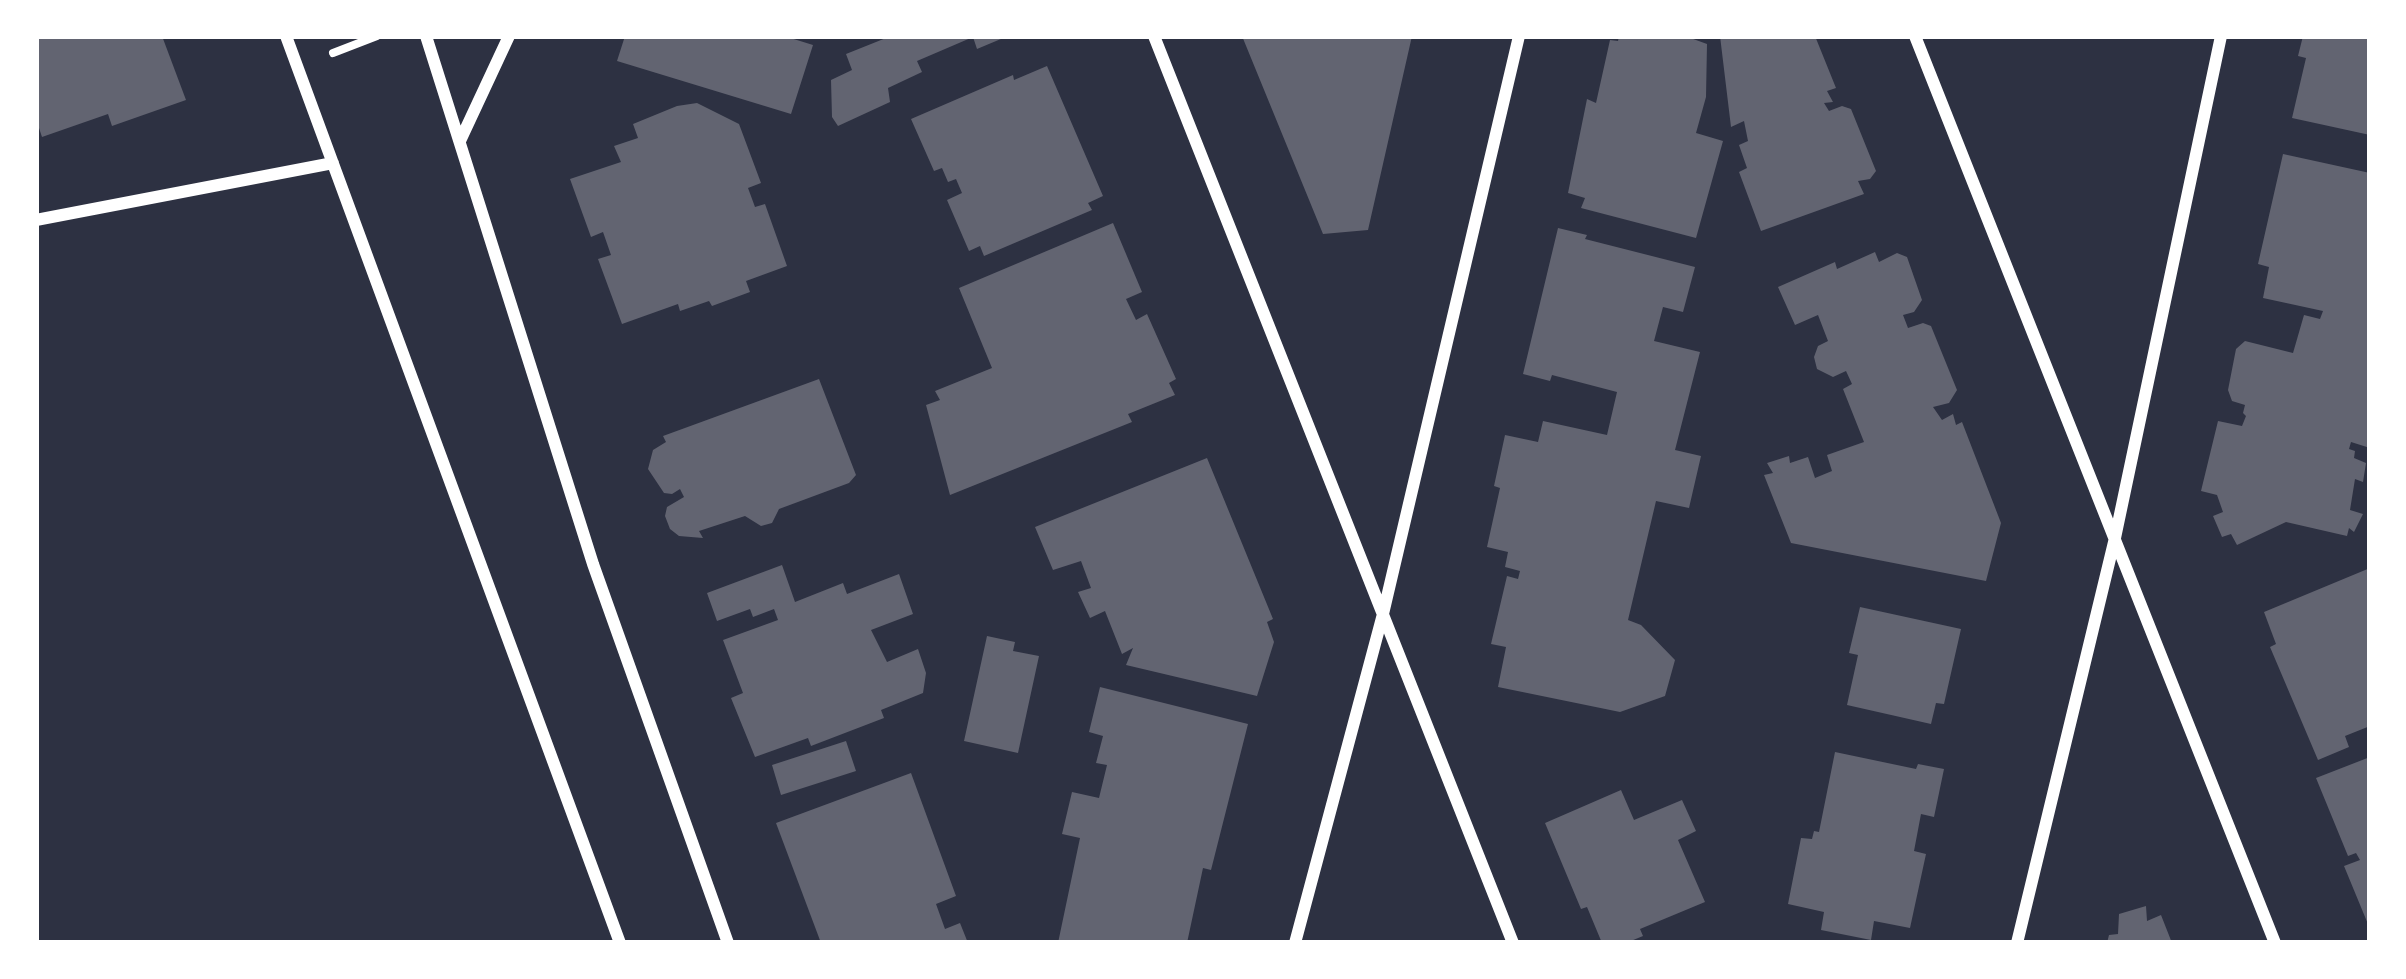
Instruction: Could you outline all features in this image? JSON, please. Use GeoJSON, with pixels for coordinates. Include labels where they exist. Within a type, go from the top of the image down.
{"type":"FeatureCollection","features":[{"type":"Feature","properties":{"kind":"street"},"geometry":{"type":"LineString","coordinates":[[286,36],[620,943]]}},
{"type":"Feature","properties":{"kind":"street"},"geometry":{"type":"LineString","coordinates":[[426,36],[593,564],[728,943]]}},
{"type":"Feature","properties":{"kind":"street"},"geometry":{"type":"LineString","coordinates":[[460,141],[509,36]]}},
{"type":"Feature","properties":{"kind":"street"},"geometry":{"type":"LineString","coordinates":[[1154,36],[1513,943]]}},
{"type":"Feature","properties":{"kind":"street"},"geometry":{"type":"LineString","coordinates":[[1295,943],[1383,614],[1520,36]]}},
{"type":"Feature","properties":{"kind":"street"},"geometry":{"type":"LineString","coordinates":[[1916,36],[2275,943]]}},
{"type":"Feature","properties":{"kind":"street"},"geometry":{"type":"LineString","coordinates":[[2018,943],[2115,538],[2222,36]]}},
{"type":"Feature","properties":{"kind":"street"},"geometry":{"type":"LineString","coordinates":[[36,220],[333,163]]}},
{"type":"Feature","properties":{"kind":"path"},"geometry":{"type":"LineString","coordinates":[[318,59],[377,36]]}},
{"type":"Feature","properties":{"kind":"building"},"geometry":{"type":"Polygon","coordinates":[[[36,36],[162,36],[186,100],[112,126],[108,114],[42,137],[36,119],[36,36]]]}},
{"type":"Feature","properties":{"kind":"building"},"geometry":{"type":"Polygon","coordinates":[[[625,36],[784,36],[813,45],[791,114],[617,61],[625,36]]]}},
{"type":"Feature","properties":{"kind":"building"},"geometry":{"type":"Polygon","coordinates":[[[891,36],[1008,36],[977,49],[973,37],[917,61],[922,72],[888,88],[890,102],[838,126],[832,117],[831,80],[852,70],[846,54],[891,36]]]}},
{"type":"Feature","properties":{"kind":"building"},"geometry":{"type":"Polygon","coordinates":[[[1242,36],[1412,36],[1368,230],[1323,234],[1242,36]]]}},
{"type":"Feature","properties":{"kind":"building"},"geometry":{"type":"Polygon","coordinates":[[[1619,36],[1685,36],[1707,44],[1706,97],[1696,133],[1723,141],[1696,238],[1581,208],[1585,198],[1568,193],[1587,99],[1596,103],[1610,40],[1618,41],[1619,36]]]}},
{"type":"Feature","properties":{"kind":"building"},"geometry":{"type":"Polygon","coordinates":[[[1720,36],[1815,36],[1836,88],[1827,91],[1833,102],[1824,103],[1829,111],[1842,106],[1851,109],[1876,171],[1870,179],[1858,181],[1864,194],[1761,231],[1739,172],[1747,168],[1739,145],[1748,141],[1744,121],[1731,127],[1720,36]]]}},
{"type":"Feature","properties":{"kind":"building"},"geometry":{"type":"Polygon","coordinates":[[[2303,36],[2370,36],[2370,135],[2292,118],[2306,58],[2298,56],[2303,36]]]}},
{"type":"Feature","properties":{"kind":"building"},"geometry":{"type":"Polygon","coordinates":[[[1047,66],[1103,196],[1088,203],[1092,210],[984,256],[980,246],[969,251],[947,200],[962,193],[956,179],[948,182],[942,168],[934,171],[911,119],[1013,75],[1014,80],[1047,66]]]}},
{"type":"Feature","properties":{"kind":"building"},"geometry":{"type":"Polygon","coordinates":[[[697,103],[739,124],[761,183],[748,188],[755,207],[765,204],[787,266],[746,281],[750,292],[712,306],[709,301],[680,311],[678,304],[622,324],[598,259],[611,255],[603,232],[591,237],[570,179],[621,162],[614,146],[638,138],[633,124],[697,103]]]}},
{"type":"Feature","properties":{"kind":"building"},"geometry":{"type":"Polygon","coordinates":[[[2283,154],[2370,173],[2370,448],[2351,442],[2349,449],[2355,451],[2354,458],[2366,463],[2363,482],[2355,479],[2350,510],[2363,514],[2347,536],[2286,522],[2237,545],[2231,534],[2222,537],[2213,516],[2223,512],[2217,495],[2201,491],[2218,421],[2242,426],[2246,416],[2245,405],[2232,401],[2228,390],[2236,349],[2245,341],[2293,353],[2304,315],[2320,319],[2323,311],[2263,298],[2269,267],[2258,264],[2283,154]]]}},
{"type":"Feature","properties":{"kind":"building"},"geometry":{"type":"Polygon","coordinates":[[[1113,223],[1142,292],[1126,299],[1136,320],[1147,314],[1176,379],[1169,383],[1175,395],[1128,414],[1132,422],[950,495],[926,405],[940,400],[935,391],[992,368],[959,288],[1113,223]]]}},
{"type":"Feature","properties":{"kind":"building"},"geometry":{"type":"Polygon","coordinates":[[[1558,228],[1695,267],[1683,312],[1663,307],[1654,341],[1700,352],[1675,450],[1701,456],[1689,508],[1656,501],[1628,620],[1641,625],[1675,660],[1665,696],[1620,712],[1498,687],[1506,647],[1491,644],[1507,576],[1518,579],[1520,571],[1505,567],[1508,552],[1487,547],[1505,435],[1538,442],[1543,421],[1607,435],[1617,392],[1552,375],[1550,381],[1523,374],[1558,228]]]}},
{"type":"Feature","properties":{"kind":"building"},"geometry":{"type":"Polygon","coordinates":[[[1875,252],[1879,262],[1897,253],[1907,257],[1922,300],[1914,312],[1903,315],[1908,328],[1923,323],[1931,326],[1957,390],[1949,403],[1933,407],[1942,420],[1953,414],[1956,425],[1962,422],[2001,523],[1986,581],[1791,543],[1764,475],[1773,473],[1767,463],[1789,456],[1790,463],[1808,457],[1815,478],[1832,471],[1827,455],[1864,442],[1843,389],[1852,384],[1846,371],[1833,377],[1817,369],[1818,346],[1828,341],[1818,315],[1795,325],[1778,287],[1835,262],[1837,269],[1875,252]]]}},
{"type":"Feature","properties":{"kind":"building"},"geometry":{"type":"Polygon","coordinates":[[[819,379],[856,475],[849,483],[779,509],[772,523],[761,526],[745,516],[699,531],[703,538],[679,536],[670,529],[667,507],[684,497],[680,489],[664,493],[648,469],[653,450],[666,442],[663,436],[819,379]]]}},
{"type":"Feature","properties":{"kind":"building"},"geometry":{"type":"Polygon","coordinates":[[[1207,458],[1273,619],[1267,622],[1274,642],[1257,696],[1126,665],[1133,648],[1122,654],[1105,611],[1090,618],[1078,592],[1091,588],[1081,561],[1053,570],[1035,527],[1207,458]]]}},
{"type":"Feature","properties":{"kind":"building"},"geometry":{"type":"Polygon","coordinates":[[[782,565],[795,602],[843,583],[847,594],[899,574],[913,614],[871,630],[887,662],[918,649],[926,673],[923,693],[881,710],[884,718],[811,746],[808,738],[755,757],[731,698],[743,693],[723,640],[778,620],[774,609],[753,617],[750,609],[717,621],[707,593],[782,565]]]}},
{"type":"Feature","properties":{"kind":"building"},"geometry":{"type":"Polygon","coordinates":[[[2370,568],[2370,726],[2345,736],[2349,747],[2318,760],[2270,647],[2276,644],[2264,612],[2370,568]]]}},
{"type":"Feature","properties":{"kind":"building"},"geometry":{"type":"Polygon","coordinates":[[[1860,607],[1961,629],[1944,704],[1936,703],[1931,724],[1847,705],[1858,655],[1849,653],[1860,607]]]}},
{"type":"Feature","properties":{"kind":"building"},"geometry":{"type":"Polygon","coordinates":[[[987,636],[1015,642],[1013,651],[1039,656],[1018,753],[964,741],[987,636]]]}},
{"type":"Feature","properties":{"kind":"building"},"geometry":{"type":"Polygon","coordinates":[[[1100,687],[1248,724],[1211,870],[1203,868],[1187,943],[1058,943],[1080,838],[1062,834],[1072,792],[1099,798],[1107,765],[1096,763],[1103,736],[1089,732],[1100,687]]]}},
{"type":"Feature","properties":{"kind":"building"},"geometry":{"type":"Polygon","coordinates":[[[846,741],[856,771],[781,795],[772,765],[846,741]]]}},
{"type":"Feature","properties":{"kind":"building"},"geometry":{"type":"Polygon","coordinates":[[[1835,752],[1916,769],[1918,764],[1944,769],[1934,817],[1921,814],[1914,851],[1926,854],[1910,928],[1874,921],[1871,940],[1821,930],[1824,912],[1788,904],[1801,838],[1812,839],[1814,831],[1819,832],[1835,752]]]}},
{"type":"Feature","properties":{"kind":"building"},"geometry":{"type":"Polygon","coordinates":[[[2370,757],[2370,929],[2344,866],[2360,860],[2356,853],[2348,856],[2316,778],[2370,757]]]}},
{"type":"Feature","properties":{"kind":"building"},"geometry":{"type":"Polygon","coordinates":[[[911,773],[956,896],[936,904],[945,929],[960,923],[968,943],[821,943],[776,823],[911,773]]]}},
{"type":"Feature","properties":{"kind":"building"},"geometry":{"type":"Polygon","coordinates":[[[1621,790],[1634,820],[1682,800],[1696,831],[1678,840],[1705,902],[1640,929],[1643,936],[1626,943],[1602,943],[1587,907],[1581,909],[1545,823],[1621,790]]]}},
{"type":"Feature","properties":{"kind":"building"},"geometry":{"type":"Polygon","coordinates":[[[2146,906],[2147,921],[2161,915],[2172,943],[2107,943],[2109,935],[2118,934],[2119,914],[2146,906]]]}}]}
